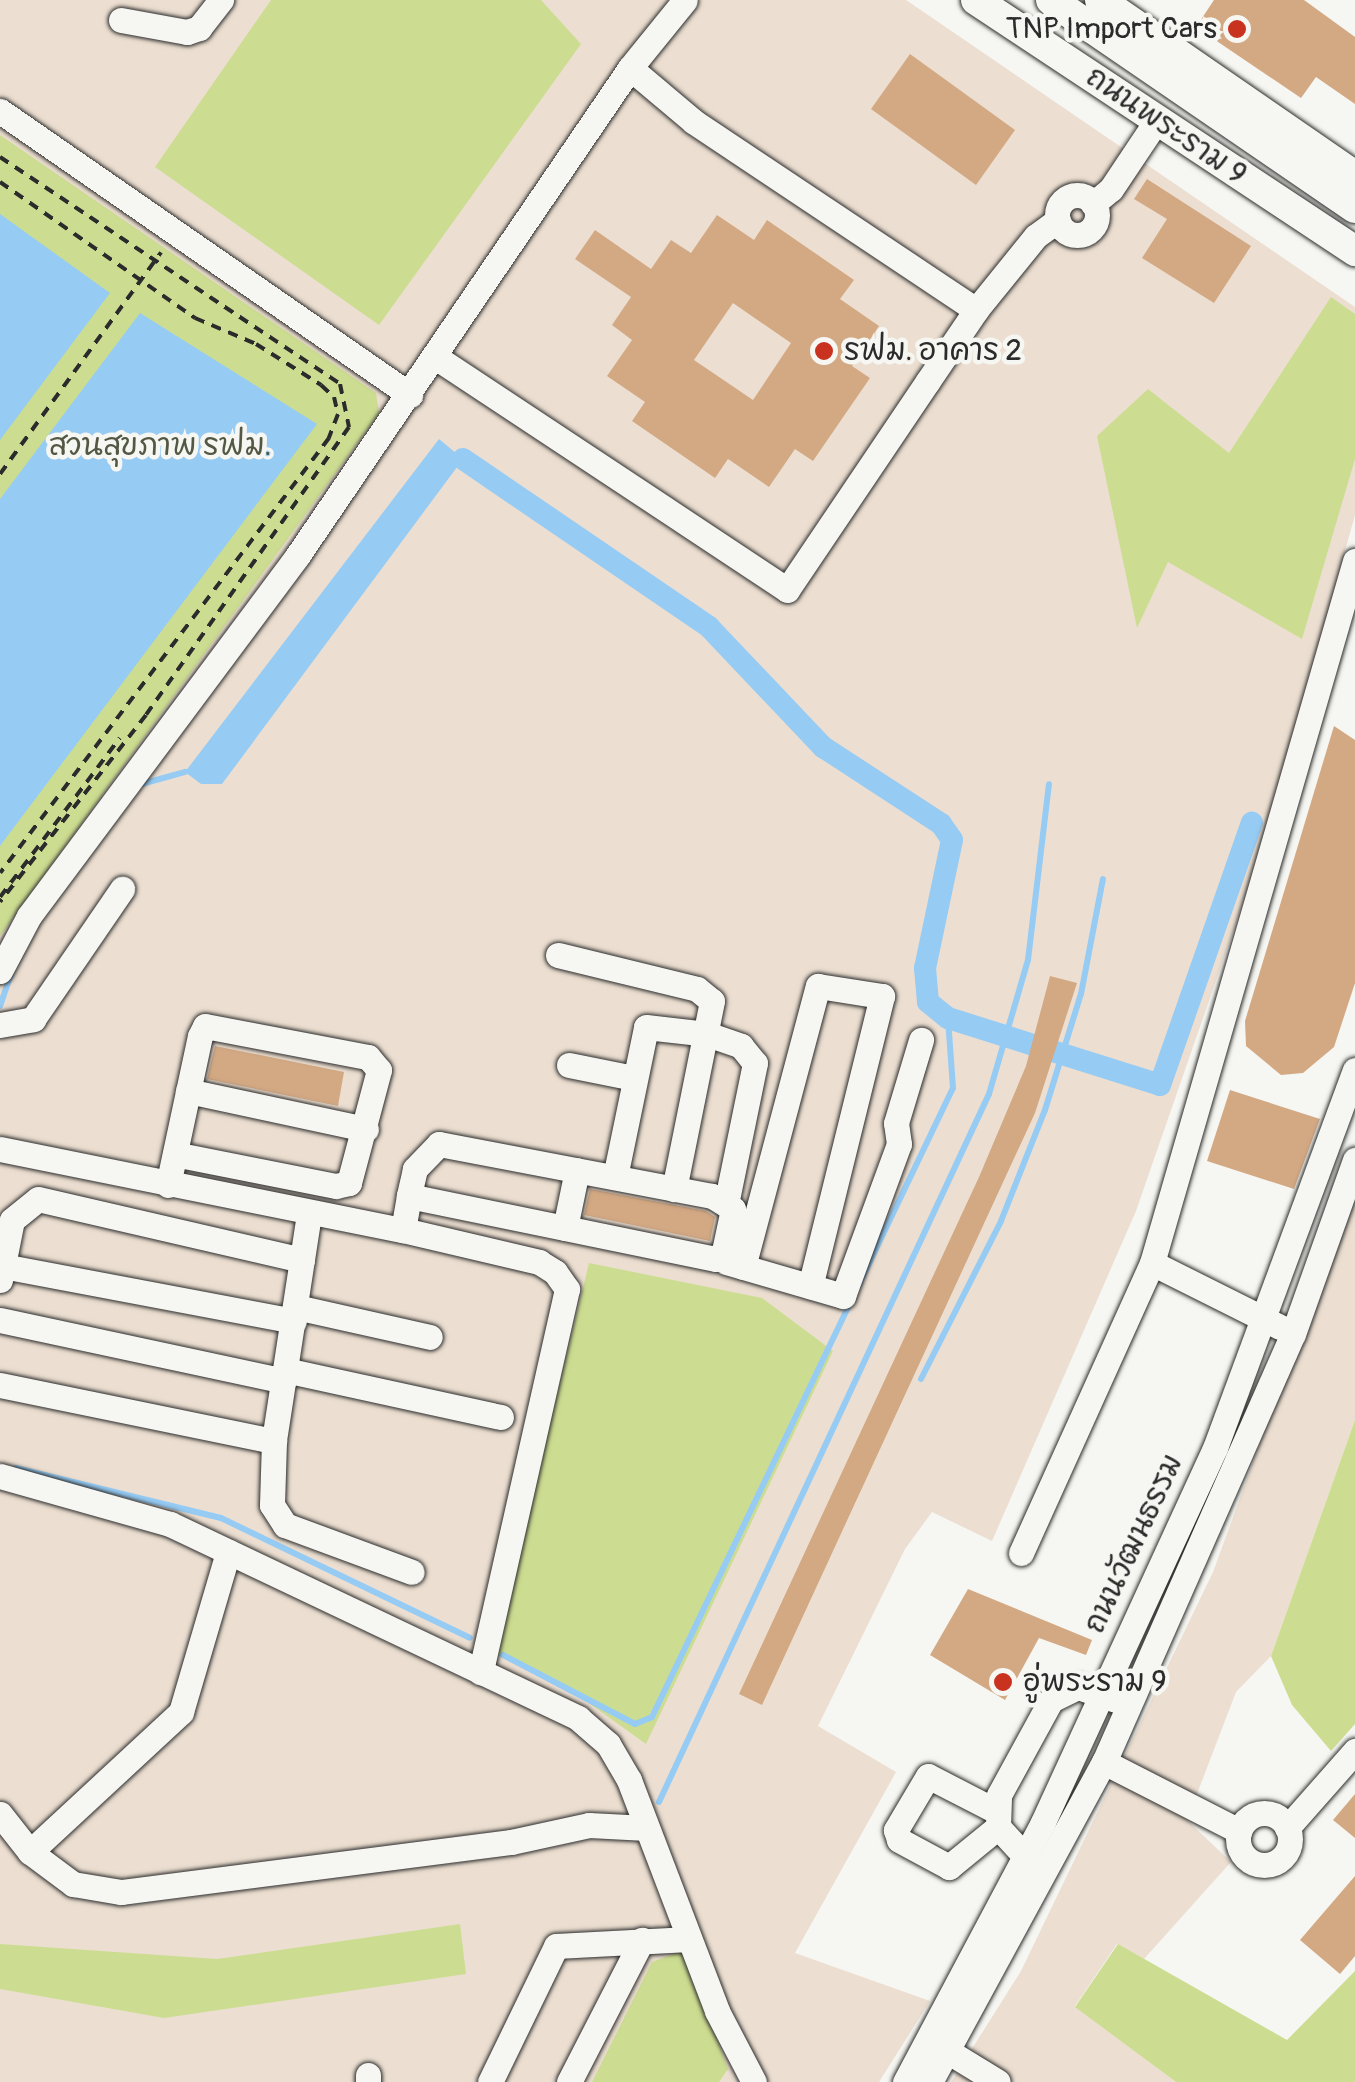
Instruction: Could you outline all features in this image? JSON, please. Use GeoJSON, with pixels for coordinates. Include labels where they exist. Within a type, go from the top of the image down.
{"type":"FeatureCollection","features":[{"type":"Feature","properties":{"kind":"main road","name":"ถนนพระราม 9"},"geometry":{"type":"LineString","coordinates":[[976,0],[1355,251]]}},
{"type":"Feature","properties":{"kind":"main road","name":"ถนนพระราม 9"},"geometry":{"type":"LineString","coordinates":[[1051,0],[1355,208]]}},
{"type":"Feature","properties":{"kind":"main road"},"geometry":{"type":"LineString","coordinates":[[1100,0],[1355,176]]}},
{"type":"Feature","properties":{"kind":"main road"},"geometry":{"type":"LineString","coordinates":[[1131,0],[1355,152]]}},
{"type":"Feature","properties":{"kind":"street"},"geometry":{"type":"LineString","coordinates":[[120,20],[187,32],[200,28],[221,0]]}},
{"type":"Feature","properties":{"kind":"street"},"geometry":{"type":"LineString","coordinates":[[630,68],[664,0]]}},
{"type":"Feature","properties":{"kind":"street"},"geometry":{"type":"LineString","coordinates":[[0,971],[30,916],[437,358],[630,68],[686,0]]}},
{"type":"Feature","properties":{"kind":"street"},"geometry":{"type":"LineString","coordinates":[[630,68],[693,121],[976,310]]}},
{"type":"Feature","properties":{"kind":"street"},"geometry":{"type":"LineString","coordinates":[[0,111],[410,395]]}},
{"type":"Feature","properties":{"kind":"street"},"geometry":{"type":"LineString","coordinates":[[437,358],[786,590],[976,310],[1036,236],[1058,220],[1068,232],[1086,232],[1095,223],[1093,204],[1111,189],[1157,120]]}},
{"type":"Feature","properties":{"kind":"street"},"geometry":{"type":"LineString","coordinates":[[1021,1553],[1152,1263],[1355,560]]}},
{"type":"Feature","properties":{"kind":"street"},"geometry":{"type":"LineString","coordinates":[[0,1025],[33,1019],[122,888]]}},
{"type":"Feature","properties":{"kind":"street"},"geometry":{"type":"LineString","coordinates":[[558,956],[707,994],[712,1001],[674,1189]]}},
{"type":"Feature","properties":{"kind":"street"},"geometry":{"type":"LineString","coordinates":[[742,1267],[818,986],[882,996],[810,1286]]}},
{"type":"Feature","properties":{"kind":"street"},"geometry":{"type":"LineString","coordinates":[[168,1185],[200,1036],[205,1026],[217,1024],[368,1057],[379,1070],[354,1174],[336,1186],[175,1154]]}},
{"type":"Feature","properties":{"kind":"street"},"geometry":{"type":"LineString","coordinates":[[614,1177],[646,1027],[706,1034],[742,1046],[754,1063],[727,1200],[733,1210],[724,1251],[716,1259]]}},
{"type":"Feature","properties":{"kind":"street"},"geometry":{"type":"LineString","coordinates":[[409,1196],[716,1259],[844,1296],[899,1144],[896,1124],[921,1040]]}},
{"type":"Feature","properties":{"kind":"street"},"geometry":{"type":"LineString","coordinates":[[569,1065],[634,1078]]}},
{"type":"Feature","properties":{"kind":"street","name":"ถนนวัฒนธรรม"},"geometry":{"type":"LineString","coordinates":[[930,2082],[949,2052],[1035,1866],[1101,1694],[1215,1448],[1266,1319],[1355,1070]]}},
{"type":"Feature","properties":{"kind":"street"},"geometry":{"type":"LineString","coordinates":[[188,1090],[366,1129]]}},
{"type":"Feature","properties":{"kind":"street"},"geometry":{"type":"LineString","coordinates":[[404,1230],[415,1169],[439,1144],[727,1200]]}},
{"type":"Feature","properties":{"kind":"street"},"geometry":{"type":"LineString","coordinates":[[0,1149],[404,1230],[539,1262],[567,1289],[481,1672]]}},
{"type":"Feature","properties":{"kind":"street","name":"ถนนวัฒนธรรม"},"geometry":{"type":"LineString","coordinates":[[905,2082],[1035,1866],[1104,1762],[1293,1334],[1355,1160]]}},
{"type":"Feature","properties":{"kind":"street"},"geometry":{"type":"LineString","coordinates":[[566,1228],[577,1170]]}},
{"type":"Feature","properties":{"kind":"street"},"geometry":{"type":"LineString","coordinates":[[302,1260],[38,1199],[12,1220],[1,1273],[430,1336]]}},
{"type":"Feature","properties":{"kind":"street"},"geometry":{"type":"LineString","coordinates":[[309,1214],[274,1441],[276,1518],[412,1572]]}},
{"type":"Feature","properties":{"kind":"street"},"geometry":{"type":"LineString","coordinates":[[1152,1263],[1293,1334]]}},
{"type":"Feature","properties":{"kind":"street"},"geometry":{"type":"LineString","coordinates":[[0,1320],[501,1417]]}},
{"type":"Feature","properties":{"kind":"street"},"geometry":{"type":"LineString","coordinates":[[0,1384],[274,1441]]}},
{"type":"Feature","properties":{"kind":"street"},"geometry":{"type":"LineString","coordinates":[[0,1476],[170,1524],[578,1718],[608,1744],[754,2082]]}},
{"type":"Feature","properties":{"kind":"street"},"geometry":{"type":"LineString","coordinates":[[30,1852],[181,1712],[228,1552]]}},
{"type":"Feature","properties":{"kind":"street"},"geometry":{"type":"LineString","coordinates":[[1035,1866],[996,1819],[1040,1712],[1078,1687],[1129,1706]]}},
{"type":"Feature","properties":{"kind":"street"},"geometry":{"type":"LineString","coordinates":[[1288,1828],[1267,1814],[1250,1818],[1239,1831],[1243,1855],[1266,1866],[1286,1853],[1288,1828],[1355,1751]]}},
{"type":"Feature","properties":{"kind":"street"},"geometry":{"type":"LineString","coordinates":[[1104,1762],[1239,1831]]}},
{"type":"Feature","properties":{"kind":"street"},"geometry":{"type":"LineString","coordinates":[[0,1814],[30,1852],[73,1884],[122,1892],[511,1842],[589,1825],[647,1828]]}},
{"type":"Feature","properties":{"kind":"street"},"geometry":{"type":"LineString","coordinates":[[490,2082],[556,1946],[690,1939]]}},
{"type":"Feature","properties":{"kind":"street"},"geometry":{"type":"LineString","coordinates":[[569,2082],[642,1940]]}},
{"type":"Feature","properties":{"kind":"street"},"geometry":{"type":"LineString","coordinates":[[949,2052],[998,2082]]}},
{"type":"Feature","properties":{"kind":"path"},"geometry":{"type":"LineString","coordinates":[[0,157],[340,384],[349,427],[129,732],[0,899]]}},
{"type":"Feature","properties":{"kind":"path"},"geometry":{"type":"LineString","coordinates":[[0,182],[218,332],[256,344],[321,385],[334,397],[338,414],[329,438],[0,872]]}},
{"type":"Feature","properties":{"kind":"path"},"geometry":{"type":"LineString","coordinates":[[0,474],[175,232]]}},
{"type":"Feature","properties":{"kind":"shaded area"},"geometry":{"type":"Polygon","coordinates":[[[0,0],[906,0],[1355,307],[1355,515],[1261,851],[1136,1211],[992,1541],[932,1512],[905,1549],[818,1726],[896,1772],[795,1953],[930,2001],[879,2082],[0,2082],[0,0]]]}},
{"type":"Feature","properties":{"kind":"shaded area"},"geometry":{"type":"Polygon","coordinates":[[[1355,1183],[1355,1420],[1271,1656],[1236,1692],[1187,1820],[1231,1862],[1144,1959],[1117,1944],[1075,2006],[1176,2082],[951,2082],[1021,1971],[1213,1572],[1355,1183]]]}},
{"type":"Feature","properties":{"kind":"green space"},"geometry":{"type":"Polygon","coordinates":[[[271,0],[541,0],[581,44],[379,325],[155,167],[271,0]]]}},
{"type":"Feature","properties":{"kind":"green space","name":"สวนสุขภาพ รฟม."},"geometry":{"type":"Polygon","coordinates":[[[0,135],[376,393],[379,413],[0,936],[0,135]]]}},
{"type":"Feature","properties":{"kind":"green space"},"geometry":{"type":"Polygon","coordinates":[[[1331,297],[1355,314],[1355,459],[1302,639],[1168,562],[1137,628],[1097,436],[1148,389],[1229,453],[1331,297]]]}},
{"type":"Feature","properties":{"kind":"green space"},"geometry":{"type":"Polygon","coordinates":[[[589,1263],[762,1298],[833,1351],[646,1744],[558,1681],[494,1654],[589,1263]]]}},
{"type":"Feature","properties":{"kind":"green space"},"geometry":{"type":"Polygon","coordinates":[[[1355,1420],[1355,1724],[1331,1751],[1292,1705],[1271,1656],[1355,1420]]]}},
{"type":"Feature","properties":{"kind":"green space"},"geometry":{"type":"Polygon","coordinates":[[[460,1924],[466,1974],[164,2018],[0,1989],[0,1944],[217,1959],[460,1924]]]}},
{"type":"Feature","properties":{"kind":"green space"},"geometry":{"type":"Polygon","coordinates":[[[1118,1944],[1287,2040],[1355,1971],[1355,2082],[1176,2082],[1075,2007],[1118,1944]]]}},
{"type":"Feature","properties":{"kind":"green space"},"geometry":{"type":"Polygon","coordinates":[[[684,1950],[728,2069],[719,2082],[592,2082],[652,1962],[684,1950]]]}},
{"type":"Feature","properties":{"kind":"water"},"geometry":{"type":"Polygon","coordinates":[[[0,214],[110,293],[0,440],[0,214]]]}},
{"type":"Feature","properties":{"kind":"water"},"geometry":{"type":"Polygon","coordinates":[[[140,313],[317,424],[0,846],[0,499],[140,313]]]}},
{"type":"Feature","properties":{"kind":"water"},"geometry":{"type":"Polygon","coordinates":[[[439,439],[463,459],[222,784],[201,784],[185,772],[439,439]]]}},
{"type":"Feature","properties":{"kind":"building"},"geometry":{"type":"Polygon","coordinates":[[[1214,0],[1304,0],[1355,37],[1355,104],[1316,77],[1301,98],[1196,27],[1214,0]]]}},
{"type":"Feature","properties":{"kind":"building"},"geometry":{"type":"Polygon","coordinates":[[[910,54],[1015,130],[976,185],[871,109],[910,54]]]}},
{"type":"Feature","properties":{"kind":"building"},"geometry":{"type":"Polygon","coordinates":[[[1147,179],[1251,246],[1214,303],[1142,258],[1167,219],[1134,199],[1147,179]]]}},
{"type":"Feature","properties":{"kind":"building","name":"รฟม. อาคาร 2"},"geometry":{"type":"Polygon","coordinates":[[[717,215],[754,240],[767,220],[854,280],[840,299],[879,326],[852,366],[870,378],[813,461],[795,449],[769,487],[728,459],[715,478],[632,421],[645,402],[607,376],[632,340],[612,325],[631,297],[575,259],[595,230],[651,269],[671,240],[691,253],[717,215]],[[733,303],[694,360],[753,400],[791,343],[733,303]]]}},
{"type":"Feature","properties":{"kind":"building"},"geometry":{"type":"Polygon","coordinates":[[[1334,726],[1355,740],[1355,983],[1334,1047],[1303,1073],[1281,1075],[1246,1046],[1245,1021],[1334,726]]]}},
{"type":"Feature","properties":{"kind":"building"},"geometry":{"type":"Polygon","coordinates":[[[1050,976],[1077,983],[1035,1113],[762,1705],[739,1694],[979,1177],[1026,1066],[1050,976]]]}},
{"type":"Feature","properties":{"kind":"building"},"geometry":{"type":"Polygon","coordinates":[[[215,1046],[344,1072],[338,1106],[207,1079],[215,1046]]]}},
{"type":"Feature","properties":{"kind":"building"},"geometry":{"type":"Polygon","coordinates":[[[1230,1090],[1320,1119],[1294,1189],[1207,1161],[1230,1090]]]}},
{"type":"Feature","properties":{"kind":"building"},"geometry":{"type":"Polygon","coordinates":[[[590,1189],[706,1211],[715,1217],[710,1241],[584,1215],[590,1189]]]}},
{"type":"Feature","properties":{"kind":"building"},"geometry":{"type":"Polygon","coordinates":[[[968,1589],[1092,1640],[1086,1655],[1039,1638],[1005,1700],[930,1655],[968,1589]]]}},
{"type":"Feature","properties":{"kind":"building"},"geometry":{"type":"Polygon","coordinates":[[[1355,1794],[1355,1838],[1333,1820],[1355,1794]]]}},
{"type":"Feature","properties":{"kind":"building"},"geometry":{"type":"Polygon","coordinates":[[[1355,1876],[1355,1956],[1340,1974],[1300,1940],[1355,1876]]]}},
{"type":"Feature","properties":{"kind":"waterway"},"geometry":{"type":"LineString","coordinates":[[463,459],[709,627],[823,747],[941,824],[952,840],[925,968],[928,1002],[948,1018],[1160,1085],[1252,823]]}},
{"type":"Feature","properties":{"kind":"waterway"},"geometry":{"type":"LineString","coordinates":[[138,785],[185,772]]}},
{"type":"Feature","properties":{"kind":"waterway"},"geometry":{"type":"LineString","coordinates":[[659,1802],[989,1094],[1028,960],[1049,784]]}},
{"type":"Feature","properties":{"kind":"waterway"},"geometry":{"type":"LineString","coordinates":[[921,1379],[1001,1221],[1045,1110],[1081,994],[1103,879]]}},
{"type":"Feature","properties":{"kind":"waterway"},"geometry":{"type":"LineString","coordinates":[[0,1006],[12,972]]}},
{"type":"Feature","properties":{"kind":"waterway"},"geometry":{"type":"LineString","coordinates":[[503,1655],[635,1724],[652,1717],[953,1088],[948,1018]]}},
{"type":"Feature","properties":{"kind":"waterway"},"geometry":{"type":"LineString","coordinates":[[16,1468],[221,1518],[470,1638]]}},
{"type":"Feature","properties":{"kind":"place","name":"TNP Import Cars"},"geometry":{"type":"Point","coordinates":[1237,29]}},
{"type":"Feature","properties":{"kind":"place","name":"รฟม. อาคาร 2"},"geometry":{"type":"Point","coordinates":[824,351]}},
{"type":"Feature","properties":{"kind":"place","name":"อู่พระราม 9"},"geometry":{"type":"Point","coordinates":[1003,1682]}}]}
